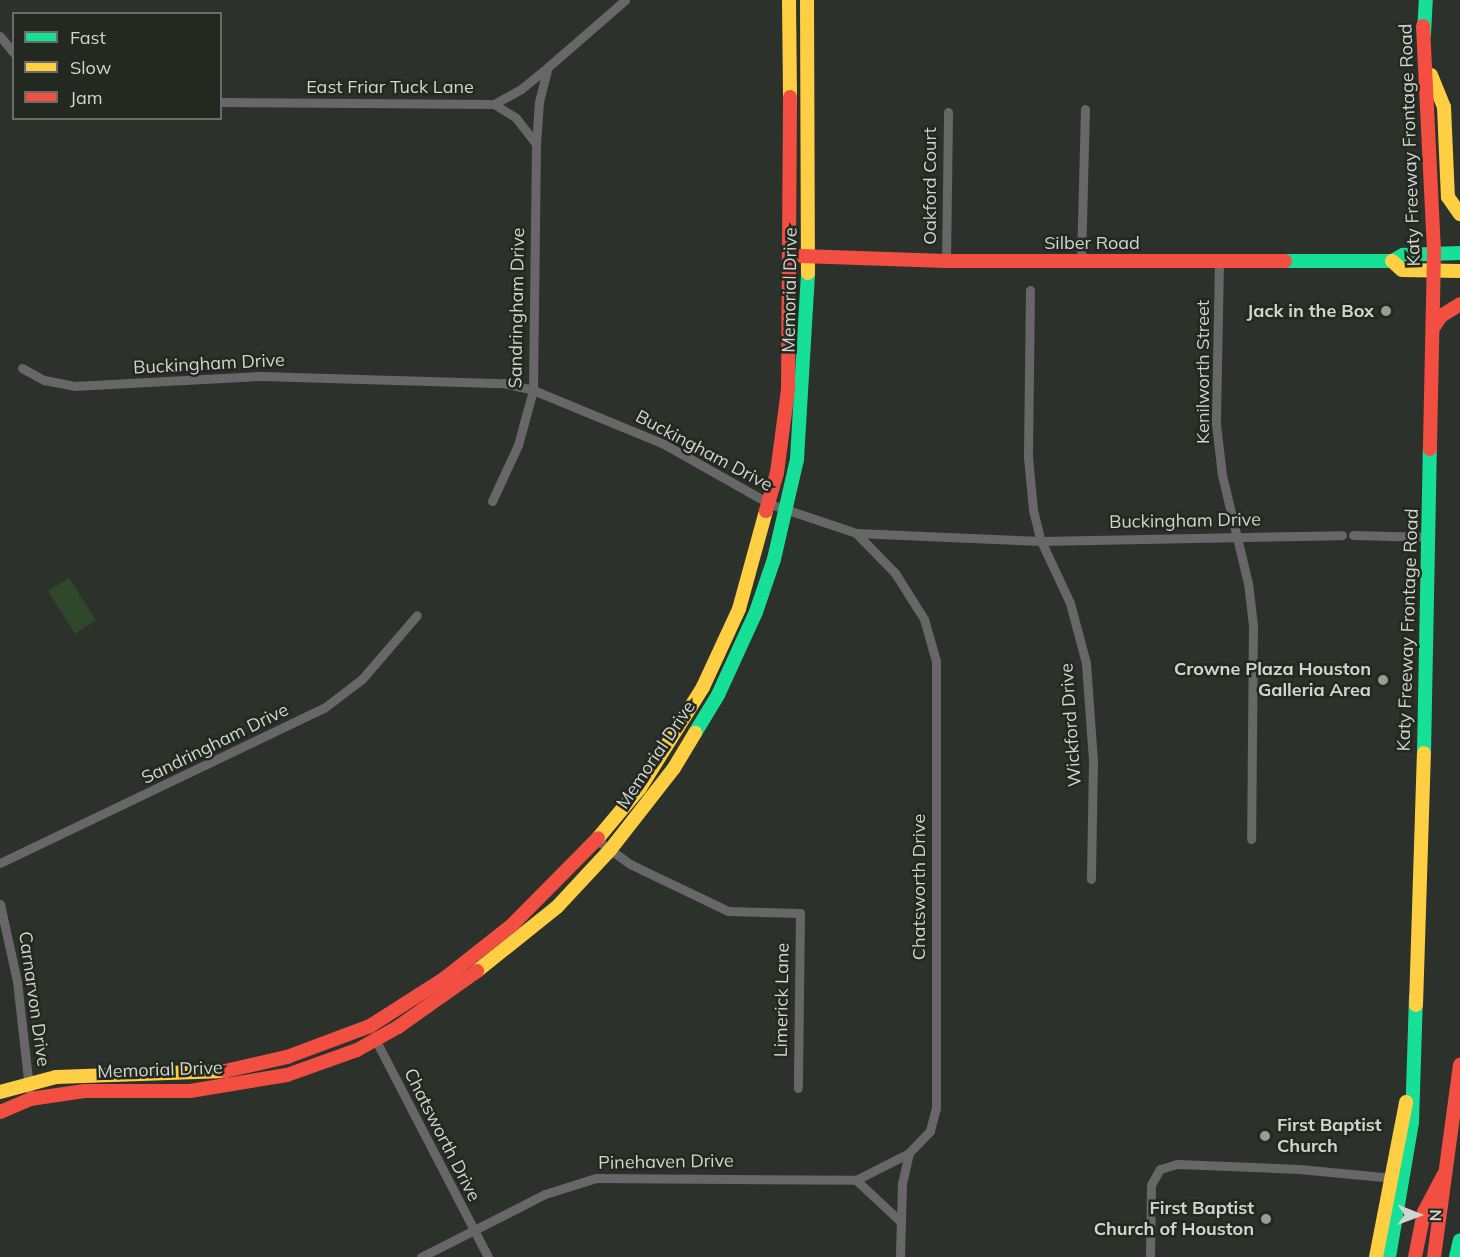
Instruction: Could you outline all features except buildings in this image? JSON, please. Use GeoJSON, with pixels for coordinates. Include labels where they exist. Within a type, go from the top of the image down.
{"type":"FeatureCollection","features":[{"type":"Feature","properties":{"kind":"main road","name":"Memorial Drive"},"geometry":{"type":"LineString","coordinates":[[0,1092],[29,1083],[84,1075],[213,1073],[245,1068],[287,1057],[370,1026],[446,978],[512,925],[597,840],[640,788],[703,687],[739,609],[770,504],[788,390],[792,256],[789,0]]}},
{"type":"Feature","properties":{"kind":"main road","name":"Memorial Drive"},"geometry":{"type":"LineString","coordinates":[[0,1112],[30,1099],[84,1091],[190,1091],[248,1083],[326,1062],[375,1040],[466,980],[538,922],[610,850],[674,768],[718,695],[756,612],[786,511],[804,411],[808,256],[807,0]]}},
{"type":"Feature","properties":{"kind":"main road","name":"Katy Freeway Frontage Road"},"geometry":{"type":"LineString","coordinates":[[1376,1257],[1394,1178],[1411,1067],[1416,996],[1434,270],[1423,0]]}},
{"type":"Feature","properties":{"kind":"main road"},"geometry":{"type":"LineString","coordinates":[[1426,62],[1444,107],[1448,197],[1460,214]]}},
{"type":"Feature","properties":{"kind":"main road"},"geometry":{"type":"LineString","coordinates":[[789,81],[807,81]]}},
{"type":"Feature","properties":{"kind":"main road","name":"Silber Road"},"geometry":{"type":"LineString","coordinates":[[792,256],[946,261],[1392,261],[1403,255],[1460,253]]}},
{"type":"Feature","properties":{"kind":"main road","name":"Silber Road"},"geometry":{"type":"LineString","coordinates":[[1392,261],[1402,270],[1460,271]]}},
{"type":"Feature","properties":{"kind":"main road"},"geometry":{"type":"LineString","coordinates":[[1433,329],[1441,316],[1460,304]]}},
{"type":"Feature","properties":{"kind":"main road"},"geometry":{"type":"LineString","coordinates":[[703,687],[718,695]]}},
{"type":"Feature","properties":{"kind":"main road"},"geometry":{"type":"LineString","coordinates":[[1389,1257],[1412,1123],[1416,996]]}},
{"type":"Feature","properties":{"kind":"main road"},"geometry":{"type":"LineString","coordinates":[[1434,1257],[1450,1161],[1460,1065]]}},
{"type":"Feature","properties":{"kind":"main road"},"geometry":{"type":"LineString","coordinates":[[245,1068],[248,1083]]}},
{"type":"Feature","properties":{"kind":"main road"},"geometry":{"type":"LineString","coordinates":[[1415,1257],[1424,1212],[1450,1161]]}},
{"type":"Feature","properties":{"kind":"main road"},"geometry":{"type":"LineString","coordinates":[[1456,1257],[1460,1240]]}},
{"type":"Feature","properties":{"kind":"street","name":"East Friar Tuck Lane"},"geometry":{"type":"LineString","coordinates":[[222,102],[494,104],[521,89],[625,0]]}},
{"type":"Feature","properties":{"kind":"street"},"geometry":{"type":"LineString","coordinates":[[0,36],[12,51]]}},
{"type":"Feature","properties":{"kind":"street","name":"Sandringham Drive"},"geometry":{"type":"LineString","coordinates":[[492,501],[518,445],[533,390],[536,144],[539,102],[548,67]]}},
{"type":"Feature","properties":{"kind":"street"},"geometry":{"type":"LineString","coordinates":[[494,104],[516,118],[536,144]]}},
{"type":"Feature","properties":{"kind":"street"},"geometry":{"type":"LineString","coordinates":[[1081,261],[1084,109]]}},
{"type":"Feature","properties":{"kind":"street","name":"Oakford Court"},"geometry":{"type":"LineString","coordinates":[[946,261],[948,112]]}},
{"type":"Feature","properties":{"kind":"street","name":"Kenilworth Street"},"geometry":{"type":"LineString","coordinates":[[1219,261],[1216,423],[1234,537],[1248,583],[1253,625],[1251,838]]}},
{"type":"Feature","properties":{"kind":"street","name":"Wickford Drive"},"geometry":{"type":"LineString","coordinates":[[1030,290],[1028,457],[1033,510],[1041,541],[1070,603],[1086,663],[1093,760],[1091,879]]}},
{"type":"Feature","properties":{"kind":"street","name":"Buckingham Drive"},"geometry":{"type":"LineString","coordinates":[[22,368],[44,380],[74,386],[343,375],[502,383],[533,390],[664,444],[786,511],[856,533],[1041,541],[1342,536]]}},
{"type":"Feature","properties":{"kind":"street","name":"Chatsworth Drive"},"geometry":{"type":"LineString","coordinates":[[856,533],[894,573],[924,618],[936,661],[936,1108],[930,1131],[909,1153]]}},
{"type":"Feature","properties":{"kind":"street"},"geometry":{"type":"LineString","coordinates":[[1353,535],[1429,537]]}},
{"type":"Feature","properties":{"kind":"street","name":"Sandringham Drive"},"geometry":{"type":"LineString","coordinates":[[0,863],[324,708],[362,679],[417,615]]}},
{"type":"Feature","properties":{"kind":"street"},"geometry":{"type":"LineString","coordinates":[[597,840],[610,850]]}},
{"type":"Feature","properties":{"kind":"street","name":"Limerick Lane"},"geometry":{"type":"LineString","coordinates":[[610,850],[630,864],[728,911],[800,913],[798,1088]]}},
{"type":"Feature","properties":{"kind":"street","name":"Carnarvon Drive"},"geometry":{"type":"LineString","coordinates":[[0,904],[18,981],[30,1099]]}},
{"type":"Feature","properties":{"kind":"street","name":"Chatsworth Drive"},"geometry":{"type":"LineString","coordinates":[[370,1026],[471,1228],[488,1257]]}},
{"type":"Feature","properties":{"kind":"street"},"geometry":{"type":"LineString","coordinates":[[900,1257],[902,1184],[909,1153]]}},
{"type":"Feature","properties":{"kind":"street","name":"Pinehaven Drive"},"geometry":{"type":"LineString","coordinates":[[421,1257],[471,1228],[545,1194],[596,1178],[856,1180],[909,1153]]}},
{"type":"Feature","properties":{"kind":"street"},"geometry":{"type":"LineString","coordinates":[[1150,1257],[1151,1185],[1160,1169],[1195,1165],[1394,1178]]}},
{"type":"Feature","properties":{"kind":"street"},"geometry":{"type":"LineString","coordinates":[[856,1180],[901,1222]]}},
{"type":"Feature","properties":{"kind":"green space"},"geometry":{"type":"Polygon","coordinates":[[[69,578],[96,620],[75,634],[48,591],[69,578]]]}},
{"type":"Feature","properties":{"kind":"traffic: fast"},"geometry":{"type":"LineString","coordinates":[[1424,34],[1426,0]]}},
{"type":"Feature","properties":{"kind":"traffic: fast"},"geometry":{"type":"LineString","coordinates":[[1285,261],[1392,261],[1403,255],[1460,253]]}},
{"type":"Feature","properties":{"kind":"traffic: fast"},"geometry":{"type":"LineString","coordinates":[[695,733],[718,695],[756,612],[774,559],[797,459],[808,273]]}},
{"type":"Feature","properties":{"kind":"traffic: fast"},"geometry":{"type":"LineString","coordinates":[[1424,753],[1430,449]]}},
{"type":"Feature","properties":{"kind":"traffic: fast"},"geometry":{"type":"LineString","coordinates":[[1389,1257],[1412,1123],[1416,996]]}},
{"type":"Feature","properties":{"kind":"traffic: fast"},"geometry":{"type":"LineString","coordinates":[[1456,1257],[1460,1240]]}},
{"type":"Feature","properties":{"kind":"traffic: slow"},"geometry":{"type":"LineString","coordinates":[[789,0],[790,97]]}},
{"type":"Feature","properties":{"kind":"traffic: slow"},"geometry":{"type":"LineString","coordinates":[[807,0],[808,273]]}},
{"type":"Feature","properties":{"kind":"traffic: slow"},"geometry":{"type":"LineString","coordinates":[[1431,75],[1444,107],[1448,197],[1460,214]]}},
{"type":"Feature","properties":{"kind":"traffic: slow"},"geometry":{"type":"LineString","coordinates":[[1392,261],[1402,270],[1460,271]]}},
{"type":"Feature","properties":{"kind":"traffic: slow"},"geometry":{"type":"LineString","coordinates":[[598,838],[640,788],[703,687],[739,609],[766,511]]}},
{"type":"Feature","properties":{"kind":"traffic: slow"},"geometry":{"type":"LineString","coordinates":[[477,971],[557,907],[610,850],[674,768],[695,733]]}},
{"type":"Feature","properties":{"kind":"traffic: slow"},"geometry":{"type":"LineString","coordinates":[[1416,1005],[1424,753]]}},
{"type":"Feature","properties":{"kind":"traffic: slow"},"geometry":{"type":"LineString","coordinates":[[0,1092],[56,1077],[225,1071]]}},
{"type":"Feature","properties":{"kind":"traffic: slow"},"geometry":{"type":"LineString","coordinates":[[1376,1257],[1406,1102]]}},
{"type":"Feature","properties":{"kind":"traffic: jam"},"geometry":{"type":"LineString","coordinates":[[1423,26],[1434,253],[1430,449]]}},
{"type":"Feature","properties":{"kind":"traffic: jam"},"geometry":{"type":"LineString","coordinates":[[766,511],[777,473],[788,390],[790,97]]}},
{"type":"Feature","properties":{"kind":"traffic: jam"},"geometry":{"type":"LineString","coordinates":[[801,256],[946,261],[1285,261]]}},
{"type":"Feature","properties":{"kind":"traffic: jam"},"geometry":{"type":"LineString","coordinates":[[1433,328],[1441,316],[1460,304]]}},
{"type":"Feature","properties":{"kind":"traffic: jam"},"geometry":{"type":"LineString","coordinates":[[225,1071],[287,1057],[370,1026],[445,978],[512,925],[598,838]]}},
{"type":"Feature","properties":{"kind":"traffic: jam"},"geometry":{"type":"LineString","coordinates":[[0,1112],[30,1099],[84,1091],[190,1091],[287,1075],[357,1050],[398,1027],[477,971]]}},
{"type":"Feature","properties":{"kind":"traffic: jam"},"geometry":{"type":"LineString","coordinates":[[1434,1257],[1460,1065]]}},
{"type":"Feature","properties":{"kind":"traffic: jam"},"geometry":{"type":"LineString","coordinates":[[1415,1257],[1424,1212],[1443,1176]]}},
{"type":"Feature","properties":{"kind":"place","name":"Jack in the Box"},"geometry":{"type":"Point","coordinates":[1386,311]}},
{"type":"Feature","properties":{"kind":"place","name":"Crowne Plaza Houston Galleria Area"},"geometry":{"type":"Point","coordinates":[1383,680]}},
{"type":"Feature","properties":{"kind":"place","name":"First Baptist Church"},"geometry":{"type":"Point","coordinates":[1265,1136]}},
{"type":"Feature","properties":{"kind":"place","name":"First Baptist Church of Houston"},"geometry":{"type":"Point","coordinates":[1266,1219]}}]}
